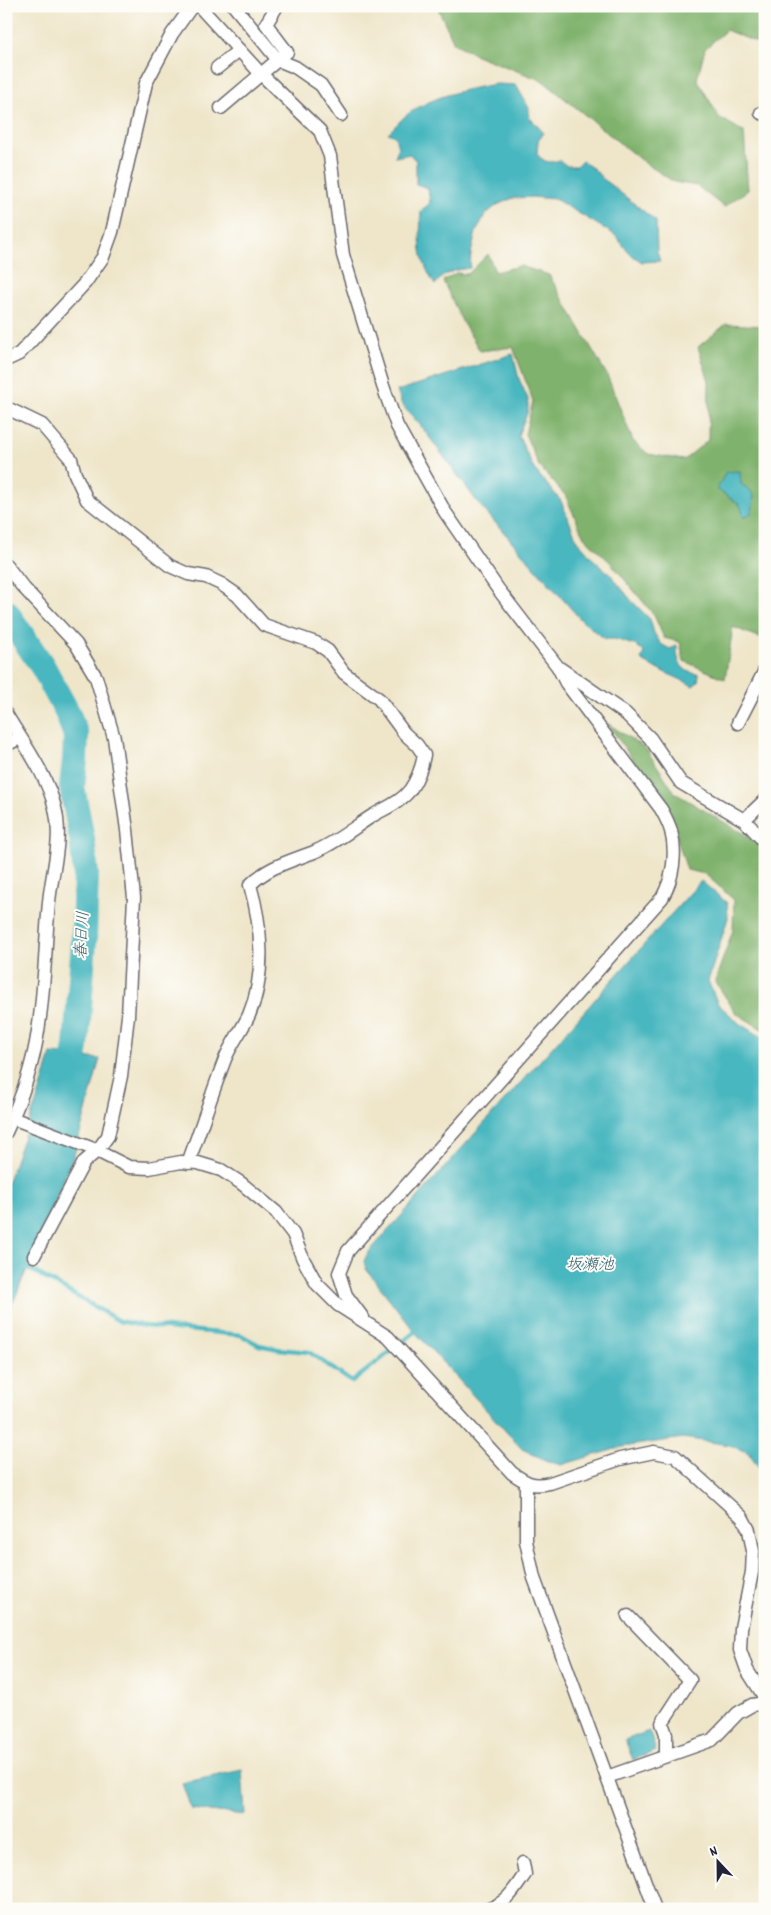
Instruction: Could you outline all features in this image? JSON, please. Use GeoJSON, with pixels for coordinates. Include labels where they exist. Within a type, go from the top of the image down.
{"type":"FeatureCollection","features":[{"type":"Feature","properties":{"kind":"street"},"geometry":{"type":"LineString","coordinates":[[6,360],[19,354],[85,283],[103,257],[112,232],[146,83],[172,34],[192,6]]}},
{"type":"Feature","properties":{"kind":"street"},"geometry":{"type":"LineString","coordinates":[[198,6],[261,74],[320,132],[330,156],[343,255],[397,426],[445,512],[498,589],[558,667],[566,683],[662,809],[672,832],[674,858],[671,878],[662,898],[348,1251],[339,1273],[346,1295],[366,1322]]}},
{"type":"Feature","properties":{"kind":"street"},"geometry":{"type":"LineString","coordinates":[[234,6],[278,60],[294,67],[320,85],[341,115]]}},
{"type":"Feature","properties":{"kind":"street"},"geometry":{"type":"LineString","coordinates":[[221,108],[287,52],[266,24],[277,6]]}},
{"type":"Feature","properties":{"kind":"street"},"geometry":{"type":"LineString","coordinates":[[217,68],[239,50]]}},
{"type":"Feature","properties":{"kind":"street"},"geometry":{"type":"LineString","coordinates":[[6,410],[12,410],[42,425],[71,460],[87,500],[170,566],[188,574],[206,577],[221,584],[237,595],[264,625],[316,643],[328,651],[344,673],[379,698],[404,733],[417,745],[424,755],[422,766],[410,790],[391,806],[373,815],[342,838],[269,870],[258,876],[250,885],[257,909],[260,950],[258,982],[249,1015],[226,1056],[188,1163]]}},
{"type":"Feature","properties":{"kind":"street"},"geometry":{"type":"LineString","coordinates":[[6,565],[22,586],[76,644],[96,677],[114,738],[134,898],[128,1016],[121,1076],[108,1136],[84,1162],[34,1256]]}},
{"type":"Feature","properties":{"kind":"street"},"geometry":{"type":"LineString","coordinates":[[558,667],[626,714],[650,738],[681,783],[744,820],[765,842]]}},
{"type":"Feature","properties":{"kind":"street"},"geometry":{"type":"LineString","coordinates":[[738,723],[762,684],[765,670]]}},
{"type":"Feature","properties":{"kind":"street"},"geometry":{"type":"LineString","coordinates":[[6,714],[47,785],[55,808],[59,830],[46,929],[38,1030],[34,1054],[15,1119],[6,1132]]}},
{"type":"Feature","properties":{"kind":"street"},"geometry":{"type":"LineString","coordinates":[[6,746],[20,738]]}},
{"type":"Feature","properties":{"kind":"street"},"geometry":{"type":"LineString","coordinates":[[744,820],[765,800]]}},
{"type":"Feature","properties":{"kind":"street"},"geometry":{"type":"LineString","coordinates":[[15,1119],[94,1150],[129,1167],[149,1168],[198,1163],[221,1170],[241,1183],[276,1212],[293,1234],[303,1259],[317,1284],[338,1305],[388,1337],[512,1473],[526,1483],[537,1486],[550,1483],[620,1459],[654,1452],[675,1456],[735,1510],[750,1530],[754,1551],[752,1572],[741,1628],[740,1650],[747,1670],[765,1698]]}},
{"type":"Feature","properties":{"kind":"street"},"geometry":{"type":"LineString","coordinates":[[526,1483],[526,1540],[534,1578],[655,1909]]}},
{"type":"Feature","properties":{"kind":"street"},"geometry":{"type":"LineString","coordinates":[[628,1616],[690,1680],[662,1723],[666,1734],[666,1756]]}},
{"type":"Feature","properties":{"kind":"street"},"geometry":{"type":"LineString","coordinates":[[607,1777],[712,1740],[738,1713],[752,1705],[765,1703]]}},
{"type":"Feature","properties":{"kind":"street"},"geometry":{"type":"LineString","coordinates":[[489,1909],[500,1905],[510,1896],[525,1874],[523,1863]]}},
{"type":"Feature","properties":{"kind":"green space"},"geometry":{"type":"Polygon","coordinates":[[[437,6],[765,6],[765,46],[726,30],[705,49],[697,79],[719,117],[744,132],[748,190],[724,207],[697,186],[674,182],[642,161],[543,81],[476,55],[454,43],[437,6]]]}},
{"type":"Feature","properties":{"kind":"green space"},"geometry":{"type":"Polygon","coordinates":[[[488,254],[495,272],[520,266],[549,275],[607,375],[633,441],[648,454],[684,460],[708,440],[709,381],[698,347],[726,324],[765,326],[765,640],[733,627],[725,679],[684,661],[680,642],[664,638],[654,615],[611,563],[584,537],[565,495],[539,466],[525,434],[533,401],[513,347],[480,351],[462,321],[443,281],[456,273],[468,274],[488,254]]]}},
{"type":"Feature","properties":{"kind":"green space"},"geometry":{"type":"Polygon","coordinates":[[[607,723],[646,749],[675,793],[744,834],[765,850],[765,1031],[736,1013],[715,981],[733,930],[734,900],[705,874],[687,870],[668,810],[607,723]]]}},
{"type":"Feature","properties":{"kind":"water"},"geometry":{"type":"Polygon","coordinates":[[[496,84],[516,85],[529,108],[529,117],[544,133],[538,141],[537,154],[542,159],[547,162],[559,160],[567,166],[577,166],[582,161],[656,221],[657,252],[660,261],[642,262],[630,254],[615,235],[555,199],[513,198],[497,205],[485,215],[476,232],[470,268],[450,272],[435,285],[425,266],[420,241],[421,211],[430,203],[428,188],[416,184],[416,161],[410,154],[395,157],[398,148],[395,136],[388,133],[408,114],[428,102],[462,91],[496,84]]]}},
{"type":"Feature","properties":{"kind":"water"},"geometry":{"type":"Polygon","coordinates":[[[513,354],[519,379],[528,399],[528,411],[518,435],[534,469],[561,501],[577,540],[650,619],[654,633],[661,644],[670,649],[677,645],[677,656],[681,665],[688,671],[699,674],[698,682],[693,686],[641,660],[644,652],[637,646],[615,639],[605,639],[582,621],[478,503],[421,426],[402,405],[397,391],[513,354]]]}},
{"type":"Feature","properties":{"kind":"water"},"geometry":{"type":"Polygon","coordinates":[[[740,471],[741,484],[750,490],[754,496],[752,512],[744,518],[740,505],[717,489],[726,472],[740,471]]]}},
{"type":"Feature","properties":{"kind":"water","name":"坂瀬池"},"geometry":{"type":"Polygon","coordinates":[[[701,881],[727,903],[728,918],[708,981],[718,1004],[740,1024],[765,1039],[765,1476],[749,1453],[730,1445],[683,1438],[622,1447],[561,1465],[522,1449],[415,1332],[366,1269],[364,1261],[368,1253],[701,881]]]}},
{"type":"Feature","properties":{"kind":"water"},"geometry":{"type":"Polygon","coordinates":[[[51,1054],[100,1059],[75,1152],[6,1320],[6,1186],[41,1089],[51,1054]]]}},
{"type":"Feature","properties":{"kind":"water"},"geometry":{"type":"Polygon","coordinates":[[[649,1731],[656,1751],[633,1760],[625,1740],[649,1731]]]}},
{"type":"Feature","properties":{"kind":"water"},"geometry":{"type":"Polygon","coordinates":[[[242,1770],[245,1815],[191,1809],[182,1783],[242,1770]]]}},
{"type":"Feature","properties":{"kind":"waterway","name":"春日川"},"geometry":{"type":"LineString","coordinates":[[6,612],[43,667],[67,712],[76,735],[72,787],[82,839],[86,874],[84,940],[76,1047],[67,1092]]}},
{"type":"Feature","properties":{"kind":"waterway"},"geometry":{"type":"LineString","coordinates":[[22,1266],[119,1321],[145,1326],[241,1335],[259,1345],[309,1352],[352,1382],[415,1332]]}}]}
